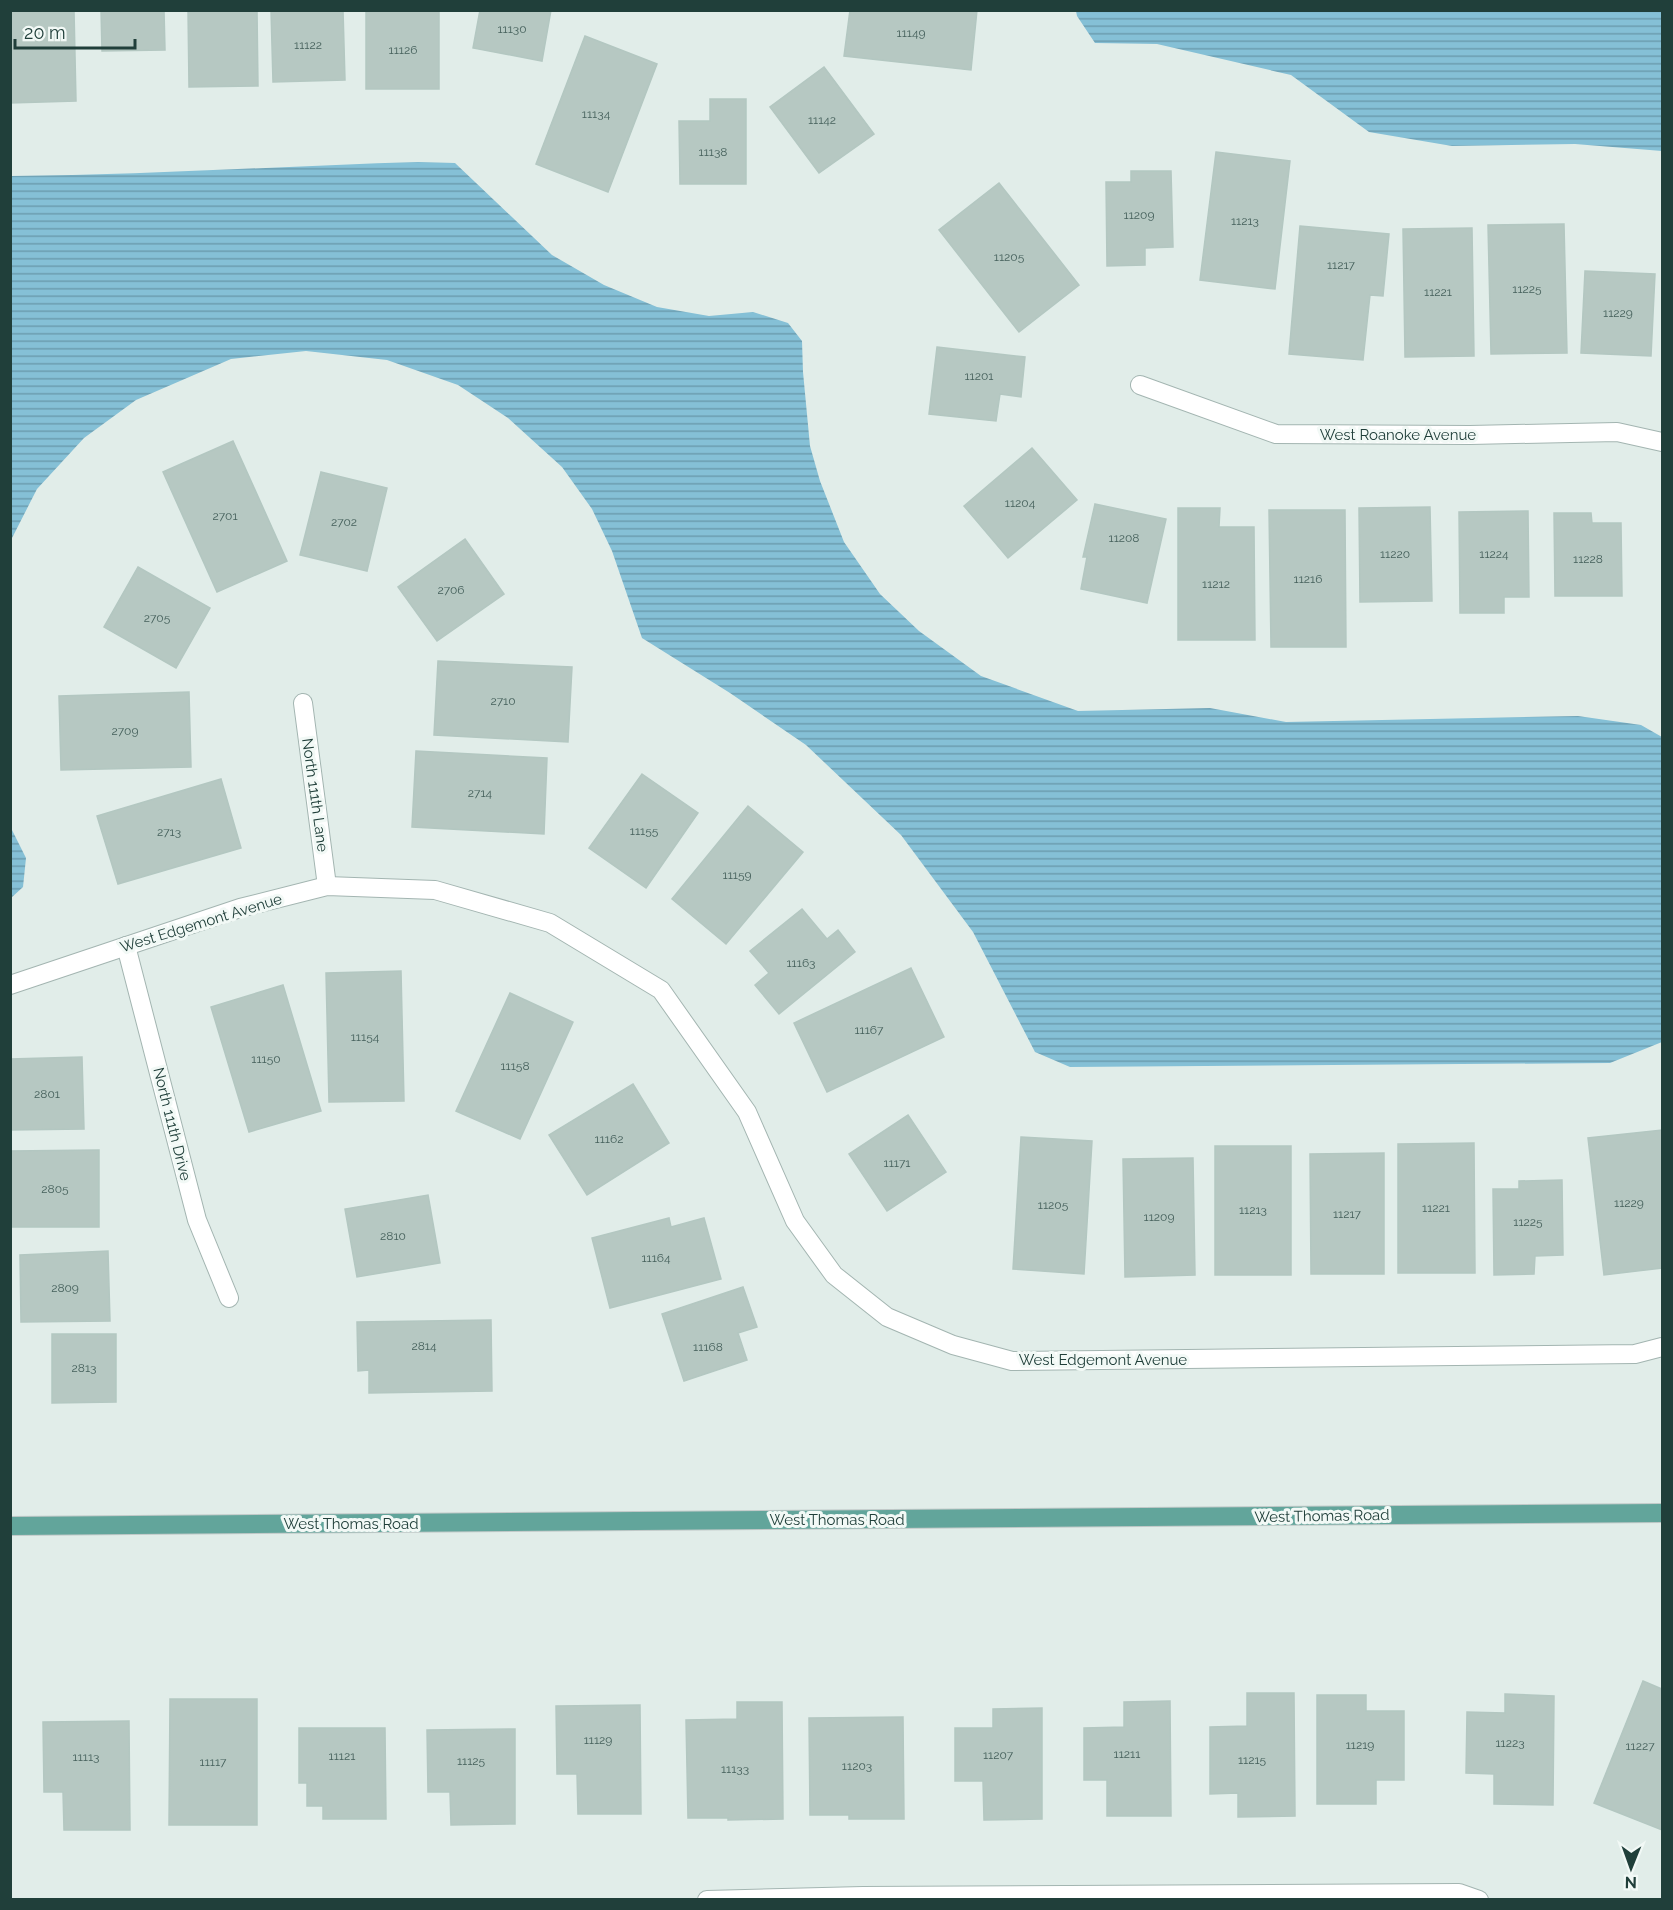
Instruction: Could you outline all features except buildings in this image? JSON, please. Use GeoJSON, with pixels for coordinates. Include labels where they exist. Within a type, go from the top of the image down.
{"type":"FeatureCollection","features":[{"type":"Feature","properties":{"kind":"main road","name":"West Thomas Road"},"geometry":{"type":"LineString","coordinates":[[10,1527],[1662,1513]]}},
{"type":"Feature","properties":{"kind":"street","name":"West Roanoke Avenue"},"geometry":{"type":"LineString","coordinates":[[1140,385],[1276,434],[1470,435],[1617,432],[1662,442]]}},
{"type":"Feature","properties":{"kind":"street","name":"North 111th Lane"},"geometry":{"type":"LineString","coordinates":[[303,703],[327,886]]}},
{"type":"Feature","properties":{"kind":"street","name":"West Edgemont Avenue"},"geometry":{"type":"LineString","coordinates":[[10,985],[240,908],[327,886],[435,890],[550,923],[661,990],[747,1112],[795,1221],[834,1275],[887,1317],[953,1345],[1012,1361],[1623,1354],[1662,1347]]}},
{"type":"Feature","properties":{"kind":"street","name":"North 111th Drive"},"geometry":{"type":"LineString","coordinates":[[126,946],[197,1220],[229,1298]]}},
{"type":"Feature","properties":{"kind":"street"},"geometry":{"type":"LineString","coordinates":[[707,1899],[1459,1893],[1479,1899]]}},
{"type":"Feature","properties":{"kind":"water"},"geometry":{"type":"Polygon","coordinates":[[[1076,11],[1662,11],[1662,151],[1575,144],[1452,146],[1369,132],[1291,75],[1157,44],[1095,43],[1076,11]]]}},
{"type":"Feature","properties":{"kind":"water"},"geometry":{"type":"Polygon","coordinates":[[[418,162],[455,163],[552,255],[604,285],[657,307],[709,316],[753,312],[788,323],[802,341],[810,446],[820,481],[844,542],[880,594],[919,631],[981,676],[1078,711],[1210,708],[1286,722],[1578,716],[1641,725],[1662,737],[1662,1042],[1610,1063],[1070,1067],[1035,1052],[973,932],[901,835],[806,745],[730,693],[642,638],[612,551],[592,509],[562,467],[508,418],[458,385],[387,360],[306,351],[231,359],[136,400],[84,438],[37,489],[11,540],[11,176],[418,162]]]}},
{"type":"Feature","properties":{"kind":"water"},"geometry":{"type":"Polygon","coordinates":[[[10,826],[26,858],[23,887],[11,898],[10,826]]]}}]}
